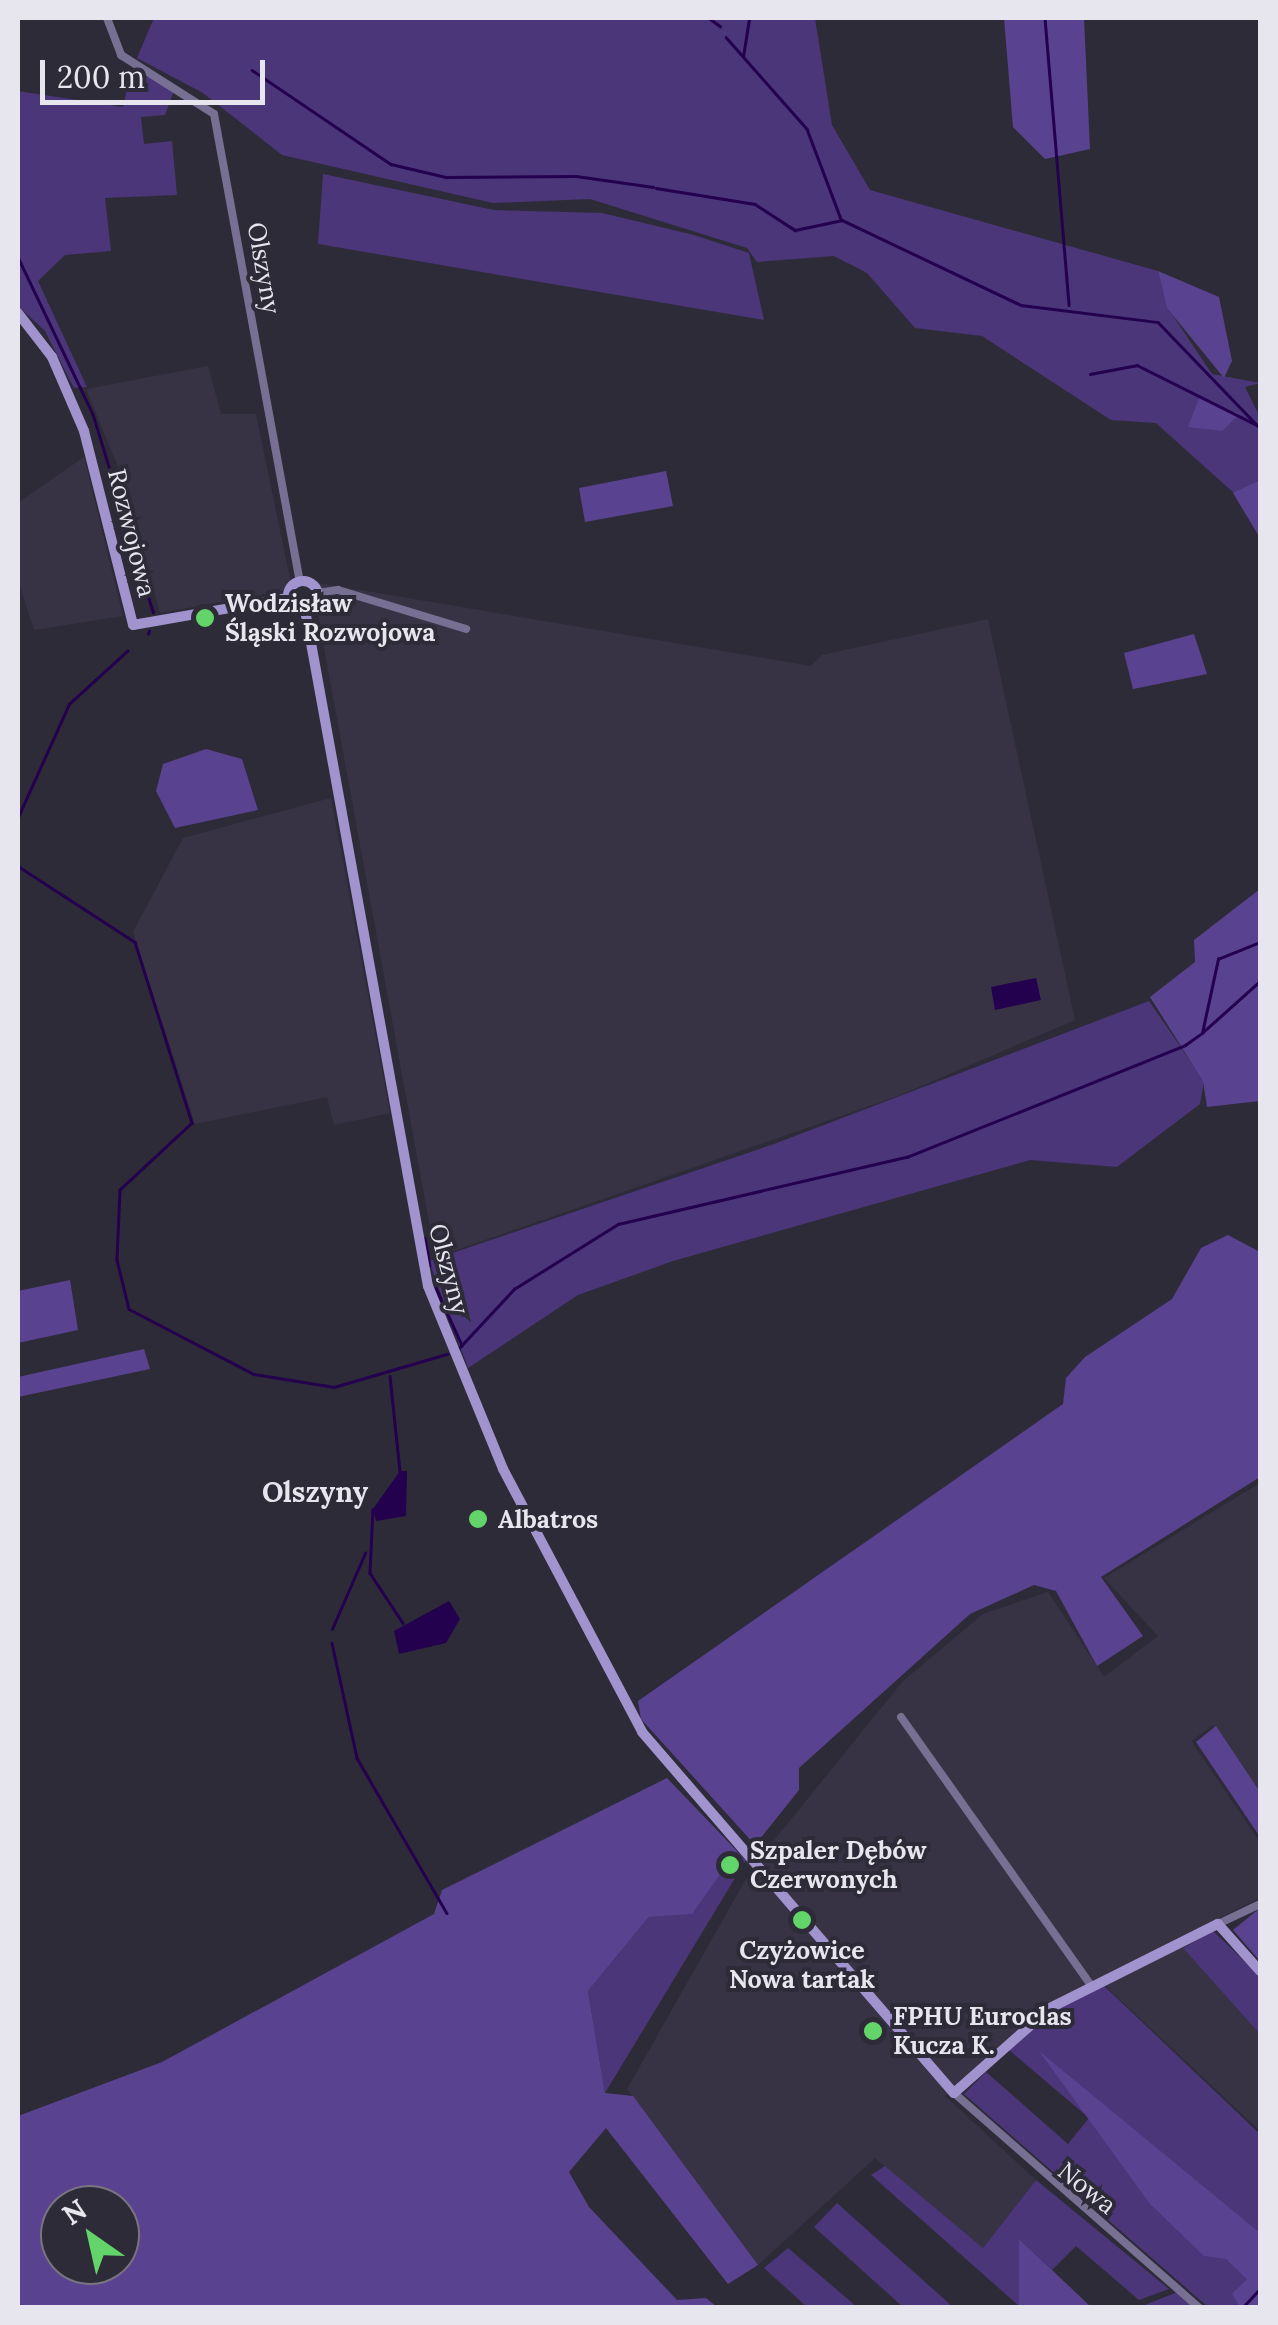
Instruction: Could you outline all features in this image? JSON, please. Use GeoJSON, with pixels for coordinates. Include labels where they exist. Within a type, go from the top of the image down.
{"type":"FeatureCollection","features":[{"type":"Feature","properties":{"kind":"street","name":"Olszyny"},"geometry":{"type":"LineString","coordinates":[[107,18],[122,55],[214,114],[300,581]]}},
{"type":"Feature","properties":{"kind":"street","name":"Rozwojowa"},"geometry":{"type":"LineString","coordinates":[[18,313],[52,357],[84,432],[133,625],[288,598]]}},
{"type":"Feature","properties":{"kind":"street"},"geometry":{"type":"LineString","coordinates":[[318,593],[306,610],[288,598],[300,581],[318,593],[338,590],[466,629]]}},
{"type":"Feature","properties":{"kind":"street","name":"Olszyny"},"geometry":{"type":"LineString","coordinates":[[306,610],[428,1286],[503,1469],[634,1720],[756,1858]]}},
{"type":"Feature","properties":{"kind":"street"},"geometry":{"type":"LineString","coordinates":[[901,1718],[1091,1985]]}},
{"type":"Feature","properties":{"kind":"street","name":"Nowa"},"geometry":{"type":"LineString","coordinates":[[756,1858],[954,2093],[1200,2308]]}},
{"type":"Feature","properties":{"kind":"street"},"geometry":{"type":"LineString","coordinates":[[954,2093],[1050,2008],[1260,1904]]}},
{"type":"Feature","properties":{"kind":"street"},"geometry":{"type":"LineString","coordinates":[[1218,1924],[1260,1971]]}},
{"type":"Feature","properties":{"kind":"shaded area"},"geometry":{"type":"Polygon","coordinates":[[[154,18],[815,18],[832,125],[870,190],[1158,271],[1167,307],[1212,374],[1260,383],[1245,387],[1260,417],[1260,480],[1235,494],[1156,423],[1111,420],[982,336],[915,328],[867,273],[834,256],[757,262],[747,248],[590,199],[493,203],[282,155],[203,93],[137,58],[154,18]]]}},
{"type":"Feature","properties":{"kind":"shaded area"},"geometry":{"type":"Polygon","coordinates":[[[1004,18],[1084,18],[1090,149],[1045,159],[1013,127],[1004,18]]]}},
{"type":"Feature","properties":{"kind":"shaded area"},"geometry":{"type":"Polygon","coordinates":[[[131,70],[175,88],[165,115],[141,117],[144,144],[172,141],[177,195],[105,198],[111,251],[65,255],[38,281],[87,387],[74,388],[45,331],[18,306],[18,91],[123,107],[131,70]]]}},
{"type":"Feature","properties":{"kind":"shaded area"},"geometry":{"type":"Polygon","coordinates":[[[323,174],[494,210],[602,213],[749,253],[764,320],[318,244],[323,174]]]}},
{"type":"Feature","properties":{"kind":"shaded area"},"geometry":{"type":"Polygon","coordinates":[[[1158,271],[1219,297],[1232,361],[1224,378],[1167,308],[1158,271]]]}},
{"type":"Feature","properties":{"kind":"shaded area"},"geometry":{"type":"Polygon","coordinates":[[[208,366],[221,414],[256,414],[292,589],[160,613],[124,481],[86,389],[208,366]]]}},
{"type":"Feature","properties":{"kind":"shaded area"},"geometry":{"type":"Polygon","coordinates":[[[1199,398],[1240,414],[1222,431],[1188,427],[1199,398]]]}},
{"type":"Feature","properties":{"kind":"shaded area"},"geometry":{"type":"Polygon","coordinates":[[[84,457],[123,616],[34,630],[18,580],[18,503],[84,457]]]}},
{"type":"Feature","properties":{"kind":"shaded area"},"geometry":{"type":"Polygon","coordinates":[[[666,471],[673,506],[585,522],[579,488],[666,471]]]}},
{"type":"Feature","properties":{"kind":"shaded area"},"geometry":{"type":"Polygon","coordinates":[[[1260,480],[1260,538],[1233,493],[1260,480]]]}},
{"type":"Feature","properties":{"kind":"shaded area"},"geometry":{"type":"Polygon","coordinates":[[[312,582],[811,666],[822,655],[988,619],[1075,1020],[898,1096],[445,1254],[433,1244],[312,582]]]}},
{"type":"Feature","properties":{"kind":"shaded area"},"geometry":{"type":"Polygon","coordinates":[[[1194,634],[1207,674],[1133,689],[1124,653],[1194,634]]]}},
{"type":"Feature","properties":{"kind":"shaded area"},"geometry":{"type":"Polygon","coordinates":[[[206,749],[242,759],[258,810],[175,828],[156,791],[163,764],[206,749]]]}},
{"type":"Feature","properties":{"kind":"shaded area"},"geometry":{"type":"Polygon","coordinates":[[[331,798],[390,1113],[334,1125],[327,1097],[195,1124],[133,932],[183,838],[331,798]]]}},
{"type":"Feature","properties":{"kind":"shaded area"},"geometry":{"type":"Polygon","coordinates":[[[1260,889],[1260,1101],[1207,1107],[1203,1081],[1150,997],[1195,962],[1194,940],[1260,889]]]}},
{"type":"Feature","properties":{"kind":"shaded area"},"geometry":{"type":"Polygon","coordinates":[[[1036,978],[1041,1000],[995,1010],[991,987],[1036,978]]]}},
{"type":"Feature","properties":{"kind":"shaded area"},"geometry":{"type":"Polygon","coordinates":[[[1149,1001],[1204,1081],[1200,1104],[1117,1167],[1030,1160],[673,1261],[578,1295],[468,1368],[429,1261],[774,1144],[1149,1001]]]}},
{"type":"Feature","properties":{"kind":"shaded area"},"geometry":{"type":"Polygon","coordinates":[[[1228,1235],[1260,1252],[1260,1477],[1101,1577],[1143,1636],[1097,1666],[1056,1591],[1034,1585],[970,1614],[799,1768],[799,1790],[755,1845],[641,1719],[638,1701],[1063,1404],[1066,1378],[1085,1357],[1172,1299],[1201,1248],[1228,1235]]]}},
{"type":"Feature","properties":{"kind":"shaded area"},"geometry":{"type":"Polygon","coordinates":[[[70,1280],[78,1330],[18,1343],[18,1291],[70,1280]]]}},
{"type":"Feature","properties":{"kind":"shaded area"},"geometry":{"type":"Polygon","coordinates":[[[144,1349],[150,1369],[18,1397],[18,1377],[144,1349]]]}},
{"type":"Feature","properties":{"kind":"shaded area"},"geometry":{"type":"Polygon","coordinates":[[[400,1471],[407,1471],[406,1516],[376,1521],[373,1509],[400,1471]]]}},
{"type":"Feature","properties":{"kind":"shaded area"},"geometry":{"type":"Polygon","coordinates":[[[1260,1483],[1260,1797],[1213,1725],[1191,1741],[1260,1842],[1260,1898],[1176,1939],[1260,2032],[1260,2131],[1097,1978],[1049,2004],[945,2096],[1036,2180],[983,2248],[875,2158],[758,2265],[627,2089],[754,1865],[903,1681],[983,1614],[1048,1592],[1104,1677],[1158,1636],[1104,1578],[1260,1483]]]}},
{"type":"Feature","properties":{"kind":"shaded area"},"geometry":{"type":"Polygon","coordinates":[[[449,1601],[460,1619],[446,1643],[399,1654],[394,1631],[449,1601]]]}},
{"type":"Feature","properties":{"kind":"shaded area"},"geometry":{"type":"Polygon","coordinates":[[[1216,1726],[1260,1792],[1260,1837],[1196,1742],[1216,1726]]]}},
{"type":"Feature","properties":{"kind":"shaded area"},"geometry":{"type":"Polygon","coordinates":[[[667,1778],[737,1851],[692,1914],[649,1917],[588,1991],[605,2093],[633,2096],[758,2265],[728,2284],[606,2128],[569,2172],[589,2207],[677,2300],[706,2298],[717,2307],[18,2307],[18,2116],[162,2062],[434,1914],[442,1890],[667,1778]]]}},
{"type":"Feature","properties":{"kind":"shaded area"},"geometry":{"type":"Polygon","coordinates":[[[737,1851],[746,1860],[605,2093],[588,1991],[649,1917],[692,1913],[737,1851]]]}},
{"type":"Feature","properties":{"kind":"shaded area"},"geometry":{"type":"Polygon","coordinates":[[[1260,1908],[1260,1961],[1233,1930],[1260,1908]]]}},
{"type":"Feature","properties":{"kind":"shaded area"},"geometry":{"type":"Polygon","coordinates":[[[1213,1931],[1260,1976],[1260,2034],[1183,1948],[1213,1931]]]}},
{"type":"Feature","properties":{"kind":"shaded area"},"geometry":{"type":"Polygon","coordinates":[[[1103,1985],[1260,2134],[1260,2307],[1208,2307],[964,2094],[986,2072],[1068,2144],[1089,2118],[1009,2050],[1052,2011],[1103,1985]]]}},
{"type":"Feature","properties":{"kind":"shaded area"},"geometry":{"type":"Polygon","coordinates":[[[1039,2051],[1260,2233],[1260,2307],[1240,2307],[1232,2294],[1247,2279],[1226,2259],[1204,2256],[1150,2204],[1039,2051]]]}},
{"type":"Feature","properties":{"kind":"shaded area"},"geometry":{"type":"Polygon","coordinates":[[[885,2166],[983,2248],[1036,2180],[1169,2289],[1139,2300],[1076,2246],[1052,2270],[1020,2240],[1019,2306],[871,2175],[885,2166]]]}},
{"type":"Feature","properties":{"kind":"shaded area"},"geometry":{"type":"Polygon","coordinates":[[[837,2203],[953,2307],[903,2307],[814,2227],[837,2203]]]}},
{"type":"Feature","properties":{"kind":"shaded area"},"geometry":{"type":"Polygon","coordinates":[[[1019,2239],[1052,2270],[1091,2307],[1019,2306],[1019,2239]]]}},
{"type":"Feature","properties":{"kind":"shaded area"},"geometry":{"type":"Polygon","coordinates":[[[788,2248],[857,2307],[807,2307],[764,2268],[788,2248]]]}},
{"type":"Feature","properties":{"kind":"shaded area"},"geometry":{"type":"Polygon","coordinates":[[[1180,2291],[1196,2308],[1137,2308],[1180,2291]]]}},
{"type":"Feature","properties":{"kind":"waterway"},"geometry":{"type":"LineString","coordinates":[[709,18],[720,26]]}},
{"type":"Feature","properties":{"kind":"waterway"},"geometry":{"type":"LineString","coordinates":[[743,57],[749,18]]}},
{"type":"Feature","properties":{"kind":"waterway"},"geometry":{"type":"LineString","coordinates":[[1045,18],[1069,305]]}},
{"type":"Feature","properties":{"kind":"waterway"},"geometry":{"type":"LineString","coordinates":[[726,37],[807,129],[841,219]]}},
{"type":"Feature","properties":{"kind":"waterway"},"geometry":{"type":"LineString","coordinates":[[252,70],[391,164],[446,177],[576,176],[653,187]]}},
{"type":"Feature","properties":{"kind":"waterway"},"geometry":{"type":"LineString","coordinates":[[656,188],[755,204],[795,230],[842,220],[1021,305],[1158,322],[1260,428]]}},
{"type":"Feature","properties":{"kind":"waterway"},"geometry":{"type":"LineString","coordinates":[[18,257],[93,414],[153,612]]}},
{"type":"Feature","properties":{"kind":"waterway"},"geometry":{"type":"LineString","coordinates":[[1090,374],[1137,365],[1257,425]]}},
{"type":"Feature","properties":{"kind":"waterway"},"geometry":{"type":"LineString","coordinates":[[18,817],[69,704],[127,651]]}},
{"type":"Feature","properties":{"kind":"waterway"},"geometry":{"type":"LineString","coordinates":[[18,866],[135,942],[192,1123],[120,1190],[117,1260],[129,1309],[254,1374],[334,1387],[447,1354]]}},
{"type":"Feature","properties":{"kind":"waterway"},"geometry":{"type":"LineString","coordinates":[[459,1348],[514,1289],[618,1224],[907,1157],[1185,1045],[1202,1033],[1218,959],[1260,942]]}},
{"type":"Feature","properties":{"kind":"waterway"},"geometry":{"type":"LineString","coordinates":[[1203,1032],[1260,981]]}},
{"type":"Feature","properties":{"kind":"waterway"},"geometry":{"type":"LineString","coordinates":[[425,1238],[430,1266]]}},
{"type":"Feature","properties":{"kind":"waterway"},"geometry":{"type":"LineString","coordinates":[[436,1288],[462,1345]]}},
{"type":"Feature","properties":{"kind":"waterway"},"geometry":{"type":"LineString","coordinates":[[390,1376],[400,1471]]}},
{"type":"Feature","properties":{"kind":"waterway"},"geometry":{"type":"LineString","coordinates":[[373,1509],[370,1573],[403,1623]]}},
{"type":"Feature","properties":{"kind":"waterway"},"geometry":{"type":"LineString","coordinates":[[332,1629],[365,1553]]}},
{"type":"Feature","properties":{"kind":"waterway"},"geometry":{"type":"LineString","coordinates":[[332,1643],[357,1758],[447,1913]]}},
{"type":"Feature","properties":{"kind":"waterway"},"geometry":{"type":"LineString","coordinates":[[1242,2308],[1260,2289]]}},
{"type":"Feature","properties":{"kind":"place","name":"Wodzisław Śląski Rozwojowa"},"geometry":{"type":"Point","coordinates":[205,618]}},
{"type":"Feature","properties":{"kind":"place","name":"Albatros"},"geometry":{"type":"Point","coordinates":[478,1519]}},
{"type":"Feature","properties":{"kind":"place","name":"Szpaler Dębów Czerwonych"},"geometry":{"type":"Point","coordinates":[730,1865]}},
{"type":"Feature","properties":{"kind":"place","name":"Czyżowice Nowa tartak"},"geometry":{"type":"Point","coordinates":[802,1920]}},
{"type":"Feature","properties":{"kind":"place","name":"FPHU Euroclas Kucza K."},"geometry":{"type":"Point","coordinates":[873,2031]}},
{"type":"Feature","properties":{"kind":"district","name":"Olszyny"},"geometry":{"type":"Point","coordinates":[315,1492]}}]}
